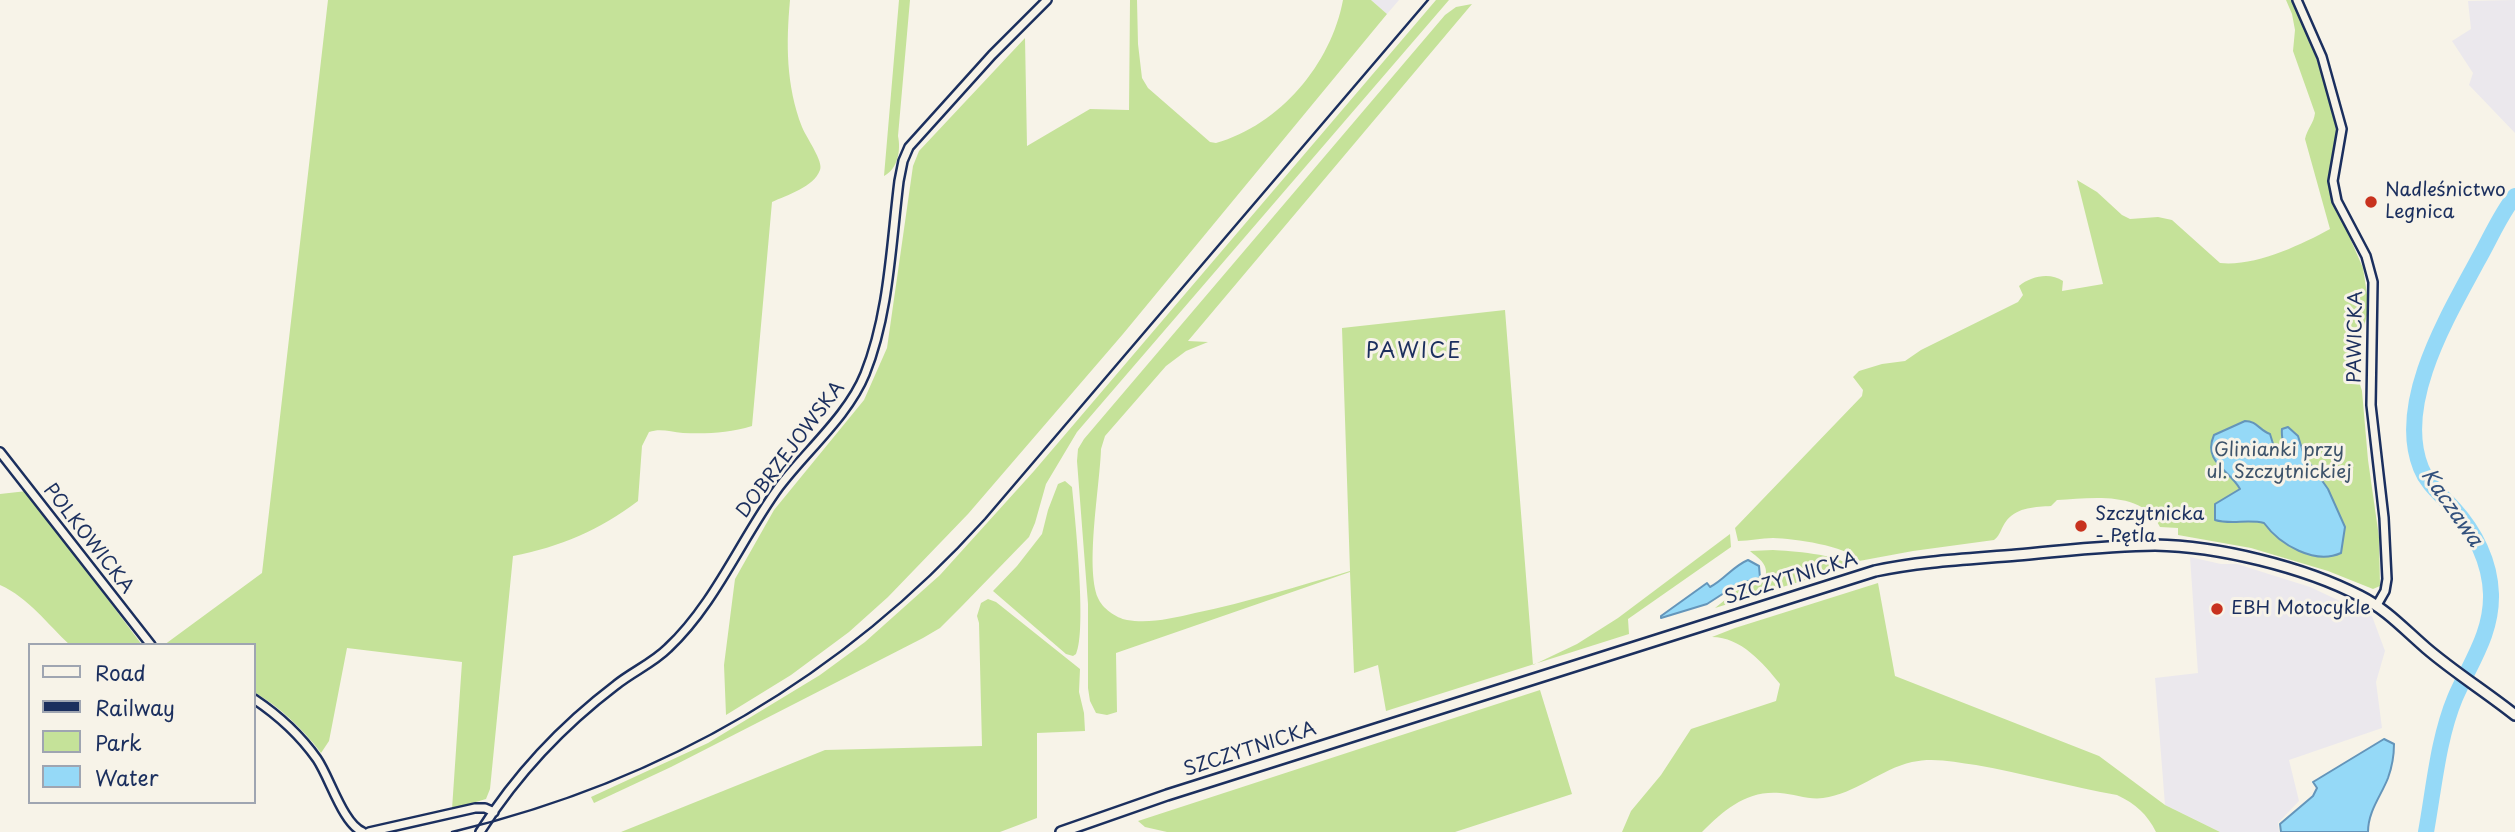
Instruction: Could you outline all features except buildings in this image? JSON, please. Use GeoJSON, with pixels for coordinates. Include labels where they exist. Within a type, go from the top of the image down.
{"type":"FeatureCollection","features":[{"type":"Feature","properties":{"kind":"street","name":"DOBRZEJOWSKA"},"geometry":{"type":"LineString","coordinates":[[480,832],[507,792],[546,747],[615,686],[667,649],[697,614],[779,487],[855,393],[865,375],[880,329],[902,161],[909,146],[992,55],[1047,0]]}},
{"type":"Feature","properties":{"kind":"street","name":"PAWICKA"},"geometry":{"type":"LineString","coordinates":[[2297,0],[2322,57],[2342,129],[2333,181],[2337,201],[2366,256],[2373,282],[2371,405],[2384,518],[2387,579],[2377,605]]}},
{"type":"Feature","properties":{"kind":"street","name":"POLKOWICKA"},"geometry":{"type":"LineString","coordinates":[[0,452],[149,643]]}},
{"type":"Feature","properties":{"kind":"street","name":"SZCZYTNICKA"},"geometry":{"type":"LineString","coordinates":[[1061,832],[1167,794],[1855,577],[1899,566],[2153,545],[2187,547],[2242,556],[2347,590],[2377,605],[2396,619],[2444,662],[2515,715]]}},
{"type":"Feature","properties":{"kind":"street"},"geometry":{"type":"LineString","coordinates":[[256,701],[303,741],[318,760],[352,824],[363,832]]}},
{"type":"Feature","properties":{"kind":"street"},"geometry":{"type":"LineString","coordinates":[[369,832],[475,808],[494,811]]}},
{"type":"Feature","properties":{"kind":"shaded area"},"geometry":{"type":"Polygon","coordinates":[[[1371,0],[1399,0],[1387,14],[1371,0]]]}},
{"type":"Feature","properties":{"kind":"shaded area"},"geometry":{"type":"Polygon","coordinates":[[[2515,0],[2515,133],[2469,85],[2473,73],[2452,41],[2471,29],[2468,1],[2515,0]]]}},
{"type":"Feature","properties":{"kind":"shaded area"},"geometry":{"type":"Polygon","coordinates":[[[2190,557],[2221,564],[2237,564],[2310,587],[2372,616],[2385,651],[2376,682],[2382,728],[2289,760],[2299,801],[2278,823],[2279,832],[2220,832],[2165,805],[2155,678],[2198,673],[2190,557]]]}},
{"type":"Feature","properties":{"kind":"green space"},"geometry":{"type":"Polygon","coordinates":[[[328,0],[790,0],[790,80],[802,127],[821,166],[817,176],[806,186],[772,202],[752,426],[709,433],[662,430],[649,432],[642,446],[638,501],[609,521],[579,536],[547,548],[513,556],[490,789],[486,799],[452,809],[462,662],[347,648],[329,741],[321,753],[291,719],[256,693],[256,643],[167,643],[262,573],[328,0]]]}},
{"type":"Feature","properties":{"kind":"green space"},"geometry":{"type":"Polygon","coordinates":[[[899,0],[910,0],[898,136],[899,153],[893,169],[884,176],[899,0]]]}},
{"type":"Feature","properties":{"kind":"green space"},"geometry":{"type":"Polygon","coordinates":[[[1130,0],[1137,0],[1142,78],[1148,88],[1210,142],[1216,143],[1261,122],[1299,89],[1327,47],[1343,0],[1371,0],[1387,14],[1123,334],[968,514],[888,597],[849,632],[791,675],[726,715],[724,665],[735,579],[774,510],[864,400],[887,348],[913,166],[919,151],[1025,38],[1027,146],[1090,109],[1129,110],[1130,0]]]}},
{"type":"Feature","properties":{"kind":"green space"},"geometry":{"type":"Polygon","coordinates":[[[1436,0],[1449,0],[1077,432],[1046,484],[1029,537],[940,628],[671,767],[594,803],[591,797],[708,743],[820,675],[865,642],[940,575],[1034,471],[1436,0]]]}},
{"type":"Feature","properties":{"kind":"green space","name":"Glinianki przy ul. Szczytnickiej"},"geometry":{"type":"Polygon","coordinates":[[[2286,0],[2292,0],[2310,40],[2334,111],[2337,128],[2330,184],[2333,199],[2363,268],[2368,311],[2352,359],[2362,391],[2379,537],[2380,586],[2373,589],[2328,571],[2251,548],[2178,535],[2178,528],[2160,527],[2142,507],[2115,499],[2057,500],[2051,506],[2016,512],[2007,520],[1994,540],[1859,561],[1843,551],[1806,541],[1773,538],[1738,541],[1735,528],[1862,396],[1863,390],[1853,377],[1859,371],[1905,361],[1921,350],[2018,302],[2023,295],[2019,286],[2029,280],[2047,276],[2058,278],[2063,281],[2062,291],[2103,284],[2077,180],[2097,192],[2130,219],[2158,217],[2172,220],[2220,263],[2247,262],[2262,258],[2291,248],[2330,229],[2305,139],[2315,113],[2293,51],[2295,30],[2286,0]]]}},
{"type":"Feature","properties":{"kind":"green space"},"geometry":{"type":"Polygon","coordinates":[[[1472,4],[1188,341],[1208,342],[1186,351],[1166,366],[1105,436],[1101,449],[1094,525],[1094,584],[1100,602],[1114,615],[1127,620],[1153,621],[1234,604],[1350,571],[1342,328],[1505,310],[1533,664],[1386,711],[1378,665],[1354,673],[1350,572],[1116,653],[1117,712],[1107,715],[1096,713],[1088,688],[1088,604],[1078,449],[1445,15],[1456,7],[1472,4]]]}},
{"type":"Feature","properties":{"kind":"green space"},"geometry":{"type":"Polygon","coordinates":[[[1065,481],[1072,487],[1079,574],[1079,641],[1073,656],[1066,654],[993,591],[1042,534],[1058,484],[1065,481]]]}},
{"type":"Feature","properties":{"kind":"green space"},"geometry":{"type":"Polygon","coordinates":[[[27,491],[141,643],[68,643],[29,604],[0,585],[0,494],[27,491]]]}},
{"type":"Feature","properties":{"kind":"green space"},"geometry":{"type":"Polygon","coordinates":[[[1730,534],[1731,547],[1628,619],[1629,634],[1537,663],[1577,644],[1618,618],[1730,534]]]}},
{"type":"Feature","properties":{"kind":"green space"},"geometry":{"type":"Polygon","coordinates":[[[1773,550],[1825,556],[1850,566],[1715,608],[1736,591],[1764,581],[1765,567],[1750,551],[1773,550]]]}},
{"type":"Feature","properties":{"kind":"green space"},"geometry":{"type":"Polygon","coordinates":[[[1878,583],[1895,676],[2099,756],[2165,805],[2220,832],[2156,832],[2140,810],[2117,795],[1994,768],[1928,760],[1901,765],[1835,796],[1812,798],[1768,793],[1747,798],[1728,809],[1702,832],[1622,832],[1631,811],[1661,775],[1691,729],[1776,701],[1780,684],[1759,660],[1732,641],[1712,637],[1878,583]]]}},
{"type":"Feature","properties":{"kind":"green space"},"geometry":{"type":"Polygon","coordinates":[[[988,599],[996,602],[1080,669],[1079,692],[1085,731],[1037,733],[1037,818],[1000,832],[621,832],[825,750],[982,746],[977,616],[981,603],[988,599]]]}},
{"type":"Feature","properties":{"kind":"green space"},"geometry":{"type":"Polygon","coordinates":[[[1540,690],[1572,794],[1455,832],[1167,832],[1145,827],[1138,821],[1540,690]]]}},
{"type":"Feature","properties":{"kind":"water"},"geometry":{"type":"Polygon","coordinates":[[[2245,421],[2252,422],[2270,434],[2274,447],[2278,449],[2283,446],[2282,429],[2288,427],[2298,436],[2304,455],[2328,489],[2345,527],[2341,553],[2331,556],[2309,555],[2279,539],[2264,523],[2215,520],[2215,504],[2240,489],[2214,459],[2211,444],[2214,435],[2245,421]]]}},
{"type":"Feature","properties":{"kind":"water"},"geometry":{"type":"Polygon","coordinates":[[[1748,560],[1759,566],[1760,578],[1738,584],[1707,604],[1661,618],[1707,583],[1710,587],[1748,560]]]}},
{"type":"Feature","properties":{"kind":"water"},"geometry":{"type":"Polygon","coordinates":[[[2384,739],[2394,744],[2392,761],[2388,778],[2372,810],[2368,832],[2281,832],[2280,824],[2313,796],[2317,788],[2313,782],[2384,739]]]}},
{"type":"Feature","properties":{"kind":"waterway","name":"Kaczawa"},"geometry":{"type":"LineString","coordinates":[[2426,832],[2444,730],[2455,698],[2484,635],[2491,594],[2488,570],[2475,538],[2462,518],[2431,485],[2421,468],[2415,443],[2415,416],[2428,361],[2440,333],[2495,227],[2515,196]]}},
{"type":"Feature","properties":{"kind":"railway"},"geometry":{"type":"LineString","coordinates":[[452,832],[529,811],[603,784],[675,753],[743,716],[808,675],[870,628],[929,576],[985,519],[1428,0]]}},
{"type":"Feature","properties":{"kind":"place","name":"Nadleśnictwo Legnica"},"geometry":{"type":"Point","coordinates":[2371,202]}},
{"type":"Feature","properties":{"kind":"place","name":"Szczytnicka - Pętla"},"geometry":{"type":"Point","coordinates":[2081,526]}},
{"type":"Feature","properties":{"kind":"place","name":"EBH Motocykle"},"geometry":{"type":"Point","coordinates":[2217,609]}},
{"type":"Feature","properties":{"kind":"district","name":"PAWICE"},"geometry":{"type":"Point","coordinates":[1414,352]}}]}
